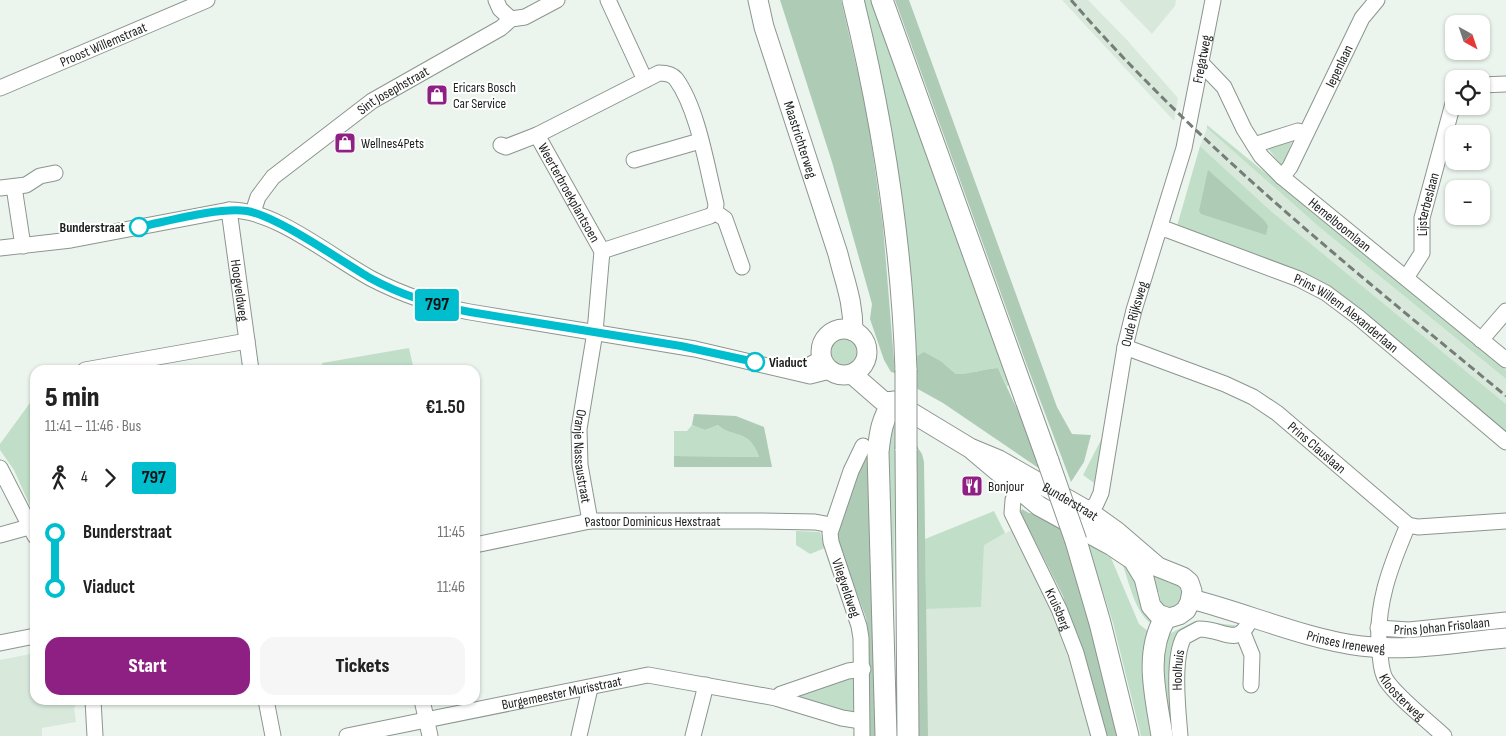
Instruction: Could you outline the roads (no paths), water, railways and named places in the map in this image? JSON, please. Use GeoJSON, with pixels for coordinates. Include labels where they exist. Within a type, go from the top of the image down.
{"type":"FeatureCollection","features":[{"type":"Feature","properties":{"kind":"highway"},"geometry":{"type":"LineString","coordinates":[[853,0],[874,89],[898,245],[906,370],[908,736]]}},
{"type":"Feature","properties":{"kind":"highway"},"geometry":{"type":"LineString","coordinates":[[882,0],[1076,542],[1100,623],[1128,736]]}},
{"type":"Feature","properties":{"kind":"highway"},"geometry":{"type":"LineString","coordinates":[[886,736],[878,452],[881,428],[887,412],[894,402]]}},
{"type":"Feature","properties":{"kind":"highway"},"geometry":{"type":"LineString","coordinates":[[1162,736],[1152,666],[1158,631],[1165,618]]}},
{"type":"Feature","properties":{"kind":"main road","name":"Maastrichterweg"},"geometry":{"type":"LineString","coordinates":[[758,0],[764,27],[838,254],[844,281],[850,291],[846,331]]}},
{"type":"Feature","properties":{"kind":"main road"},"geometry":{"type":"LineString","coordinates":[[846,331],[861,336],[866,344],[867,353],[858,369],[840,375],[826,364],[822,349],[825,340],[846,331]]}},
{"type":"Feature","properties":{"kind":"main road","name":"Bunderstraat"},"geometry":{"type":"LineString","coordinates":[[858,369],[883,401],[894,402],[970,448],[999,460],[1088,511],[1162,570],[1187,580],[1191,588],[1191,599]]}},
{"type":"Feature","properties":{"kind":"main road","name":"Bunderstraat"},"geometry":{"type":"LineString","coordinates":[[970,448],[1046,511],[1124,554],[1137,565],[1146,582],[1151,606],[1158,614],[1165,618]]}},
{"type":"Feature","properties":{"kind":"main road"},"geometry":{"type":"LineString","coordinates":[[1021,491],[1037,494],[1074,516],[1080,516],[1088,511]]}},
{"type":"Feature","properties":{"kind":"main road"},"geometry":{"type":"LineString","coordinates":[[1165,618],[1179,615],[1186,610],[1191,599]]}},
{"type":"Feature","properties":{"kind":"main road","name":"Prinses Ireneweg"},"geometry":{"type":"LineString","coordinates":[[1191,599],[1252,616],[1325,640],[1379,648],[1506,638]]}},
{"type":"Feature","properties":{"kind":"street","name":"Proost Willemstraat"},"geometry":{"type":"LineString","coordinates":[[0,88],[206,0]]}},
{"type":"Feature","properties":{"kind":"street"},"geometry":{"type":"LineString","coordinates":[[496,0],[500,9],[511,19]]}},
{"type":"Feature","properties":{"kind":"street","name":"Sint Josephstraat"},"geometry":{"type":"LineString","coordinates":[[253,212],[263,188],[273,177],[364,107],[411,77],[501,28],[511,19],[525,17],[558,0]]}},
{"type":"Feature","properties":{"kind":"street"},"geometry":{"type":"LineString","coordinates":[[608,0],[645,80]]}},
{"type":"Feature","properties":{"kind":"street","name":"Fregatweg"},"geometry":{"type":"LineString","coordinates":[[1192,118],[1213,0]]}},
{"type":"Feature","properties":{"kind":"street","name":"Iepenlaan"},"geometry":{"type":"LineString","coordinates":[[1282,177],[1290,167],[1362,18],[1377,0]]}},
{"type":"Feature","properties":{"kind":"street","name":"Hemelboomlaan"},"geometry":{"type":"LineString","coordinates":[[1202,64],[1224,87],[1244,129],[1261,156],[1282,177],[1506,360]]}},
{"type":"Feature","properties":{"kind":"street","name":"Weerterbroekplantsoen"},"geometry":{"type":"LineString","coordinates":[[502,145],[506,147],[537,135],[645,80],[665,73],[676,78],[692,111],[716,204],[715,212],[710,216],[602,251]]}},
{"type":"Feature","properties":{"kind":"street"},"geometry":{"type":"LineString","coordinates":[[1490,85],[1506,84]]}},
{"type":"Feature","properties":{"kind":"street","name":"Lijsterbeslaan"},"geometry":{"type":"LineString","coordinates":[[1406,278],[1422,253],[1422,218],[1450,115]]}},
{"type":"Feature","properties":{"kind":"street","name":"Oude Rijksweg"},"geometry":{"type":"LineString","coordinates":[[1088,511],[1096,504],[1101,493],[1125,347],[1134,310],[1192,118]]}},
{"type":"Feature","properties":{"kind":"street"},"geometry":{"type":"LineString","coordinates":[[1254,145],[1298,131],[1305,134]]}},
{"type":"Feature","properties":{"kind":"street","name":"Weerterbroekplantsoen"},"geometry":{"type":"LineString","coordinates":[[537,135],[602,251],[595,332]]}},
{"type":"Feature","properties":{"kind":"street"},"geometry":{"type":"LineString","coordinates":[[634,160],[700,141]]}},
{"type":"Feature","properties":{"kind":"street"},"geometry":{"type":"LineString","coordinates":[[23,246],[7,188],[26,185],[40,176],[55,173]]}},
{"type":"Feature","properties":{"kind":"street"},"geometry":{"type":"LineString","coordinates":[[0,248],[65,241],[229,210],[253,212],[280,224],[373,279],[435,305],[695,349],[797,372],[826,364]]}},
{"type":"Feature","properties":{"kind":"street","name":"Hoogveldweg"},"geometry":{"type":"LineString","coordinates":[[229,210],[250,365]]}},
{"type":"Feature","properties":{"kind":"street","name":"Weerterbroekplantsoen"},"geometry":{"type":"LineString","coordinates":[[715,212],[725,219],[742,267]]}},
{"type":"Feature","properties":{"kind":"street","name":"Prins Willem Alexanderlaan"},"geometry":{"type":"LineString","coordinates":[[1160,229],[1168,230],[1299,279],[1326,293],[1358,317],[1506,442]]}},
{"type":"Feature","properties":{"kind":"street"},"geometry":{"type":"LineString","coordinates":[[1481,340],[1506,311]]}},
{"type":"Feature","properties":{"kind":"street","name":"Oranje Nassaustraat"},"geometry":{"type":"LineString","coordinates":[[590,521],[578,440],[595,332]]}},
{"type":"Feature","properties":{"kind":"street"},"geometry":{"type":"LineString","coordinates":[[119,365],[247,341]]}},
{"type":"Feature","properties":{"kind":"street","name":"Prins Clauslaan"},"geometry":{"type":"LineString","coordinates":[[1125,347],[1225,384],[1253,397],[1277,413],[1408,525]]}},
{"type":"Feature","properties":{"kind":"street","name":"Vliegveldweg"},"geometry":{"type":"LineString","coordinates":[[861,728],[863,669],[859,626],[831,542],[831,525],[851,471],[864,446]]}},
{"type":"Feature","properties":{"kind":"street"},"geometry":{"type":"LineString","coordinates":[[0,468],[30,527]]}},
{"type":"Feature","properties":{"kind":"street","name":"Kruisberg"},"geometry":{"type":"LineString","coordinates":[[1021,491],[1011,504],[1012,513],[1059,608],[1081,670],[1100,736]]}},
{"type":"Feature","properties":{"kind":"street","name":"Pastoor Dominicus Hexstraat"},"geometry":{"type":"LineString","coordinates":[[480,544],[590,521],[759,521],[815,522],[831,525]]}},
{"type":"Feature","properties":{"kind":"street"},"geometry":{"type":"LineString","coordinates":[[1408,525],[1418,527],[1506,521]]}},
{"type":"Feature","properties":{"kind":"street","name":"Kloosterweg"},"geometry":{"type":"LineString","coordinates":[[1408,525],[1389,574],[1379,612],[1378,628],[1381,668],[1388,683],[1444,736]]}},
{"type":"Feature","properties":{"kind":"street"},"geometry":{"type":"LineString","coordinates":[[0,535],[30,531]]}},
{"type":"Feature","properties":{"kind":"street"},"geometry":{"type":"LineString","coordinates":[[1251,684],[1252,655],[1243,633],[1252,616]]}},
{"type":"Feature","properties":{"kind":"street","name":"Prins Johan Frisolaan"},"geometry":{"type":"LineString","coordinates":[[1378,628],[1409,630],[1506,620]]}},
{"type":"Feature","properties":{"kind":"street","name":"Hoolhuis"},"geometry":{"type":"LineString","coordinates":[[1180,736],[1177,700],[1179,652],[1184,637],[1199,629],[1231,636],[1243,633]]}},
{"type":"Feature","properties":{"kind":"street"},"geometry":{"type":"LineString","coordinates":[[0,643],[30,637]]}},
{"type":"Feature","properties":{"kind":"street"},"geometry":{"type":"LineString","coordinates":[[776,698],[781,694],[848,671],[863,669]]}},
{"type":"Feature","properties":{"kind":"street","name":"Burgemeester Murisstraat"},"geometry":{"type":"LineString","coordinates":[[347,736],[648,675],[776,698],[842,718],[861,728]]}},
{"type":"Feature","properties":{"kind":"street"},"geometry":{"type":"LineString","coordinates":[[693,736],[706,685]]}},
{"type":"Feature","properties":{"kind":"street"},"geometry":{"type":"LineString","coordinates":[[579,736],[590,688]]}},
{"type":"Feature","properties":{"kind":"street"},"geometry":{"type":"LineString","coordinates":[[93,705],[96,736]]}},
{"type":"Feature","properties":{"kind":"street"},"geometry":{"type":"LineString","coordinates":[[267,705],[273,736]]}},
{"type":"Feature","properties":{"kind":"street"},"geometry":{"type":"LineString","coordinates":[[423,705],[430,736]]}},
{"type":"Feature","properties":{"kind":"railway"},"geometry":{"type":"LineString","coordinates":[[1071,0],[1172,107],[1226,158],[1336,255],[1506,396]]}},
{"type":"Feature","properties":{"kind":"place","name":"Ericars Bosch Car Service"},"geometry":{"type":"Point","coordinates":[437,95]}},
{"type":"Feature","properties":{"kind":"place","name":"Wellnes4Pets"},"geometry":{"type":"Point","coordinates":[345,143]}},
{"type":"Feature","properties":{"kind":"place","name":"Bunderstraat"},"geometry":{"type":"Point","coordinates":[139,227]}},
{"type":"Feature","properties":{"kind":"place","name":"Viaduct"},"geometry":{"type":"Point","coordinates":[755,362]}},
{"type":"Feature","properties":{"kind":"place","name":"Bonjour"},"geometry":{"type":"Point","coordinates":[972,486]}}]}
